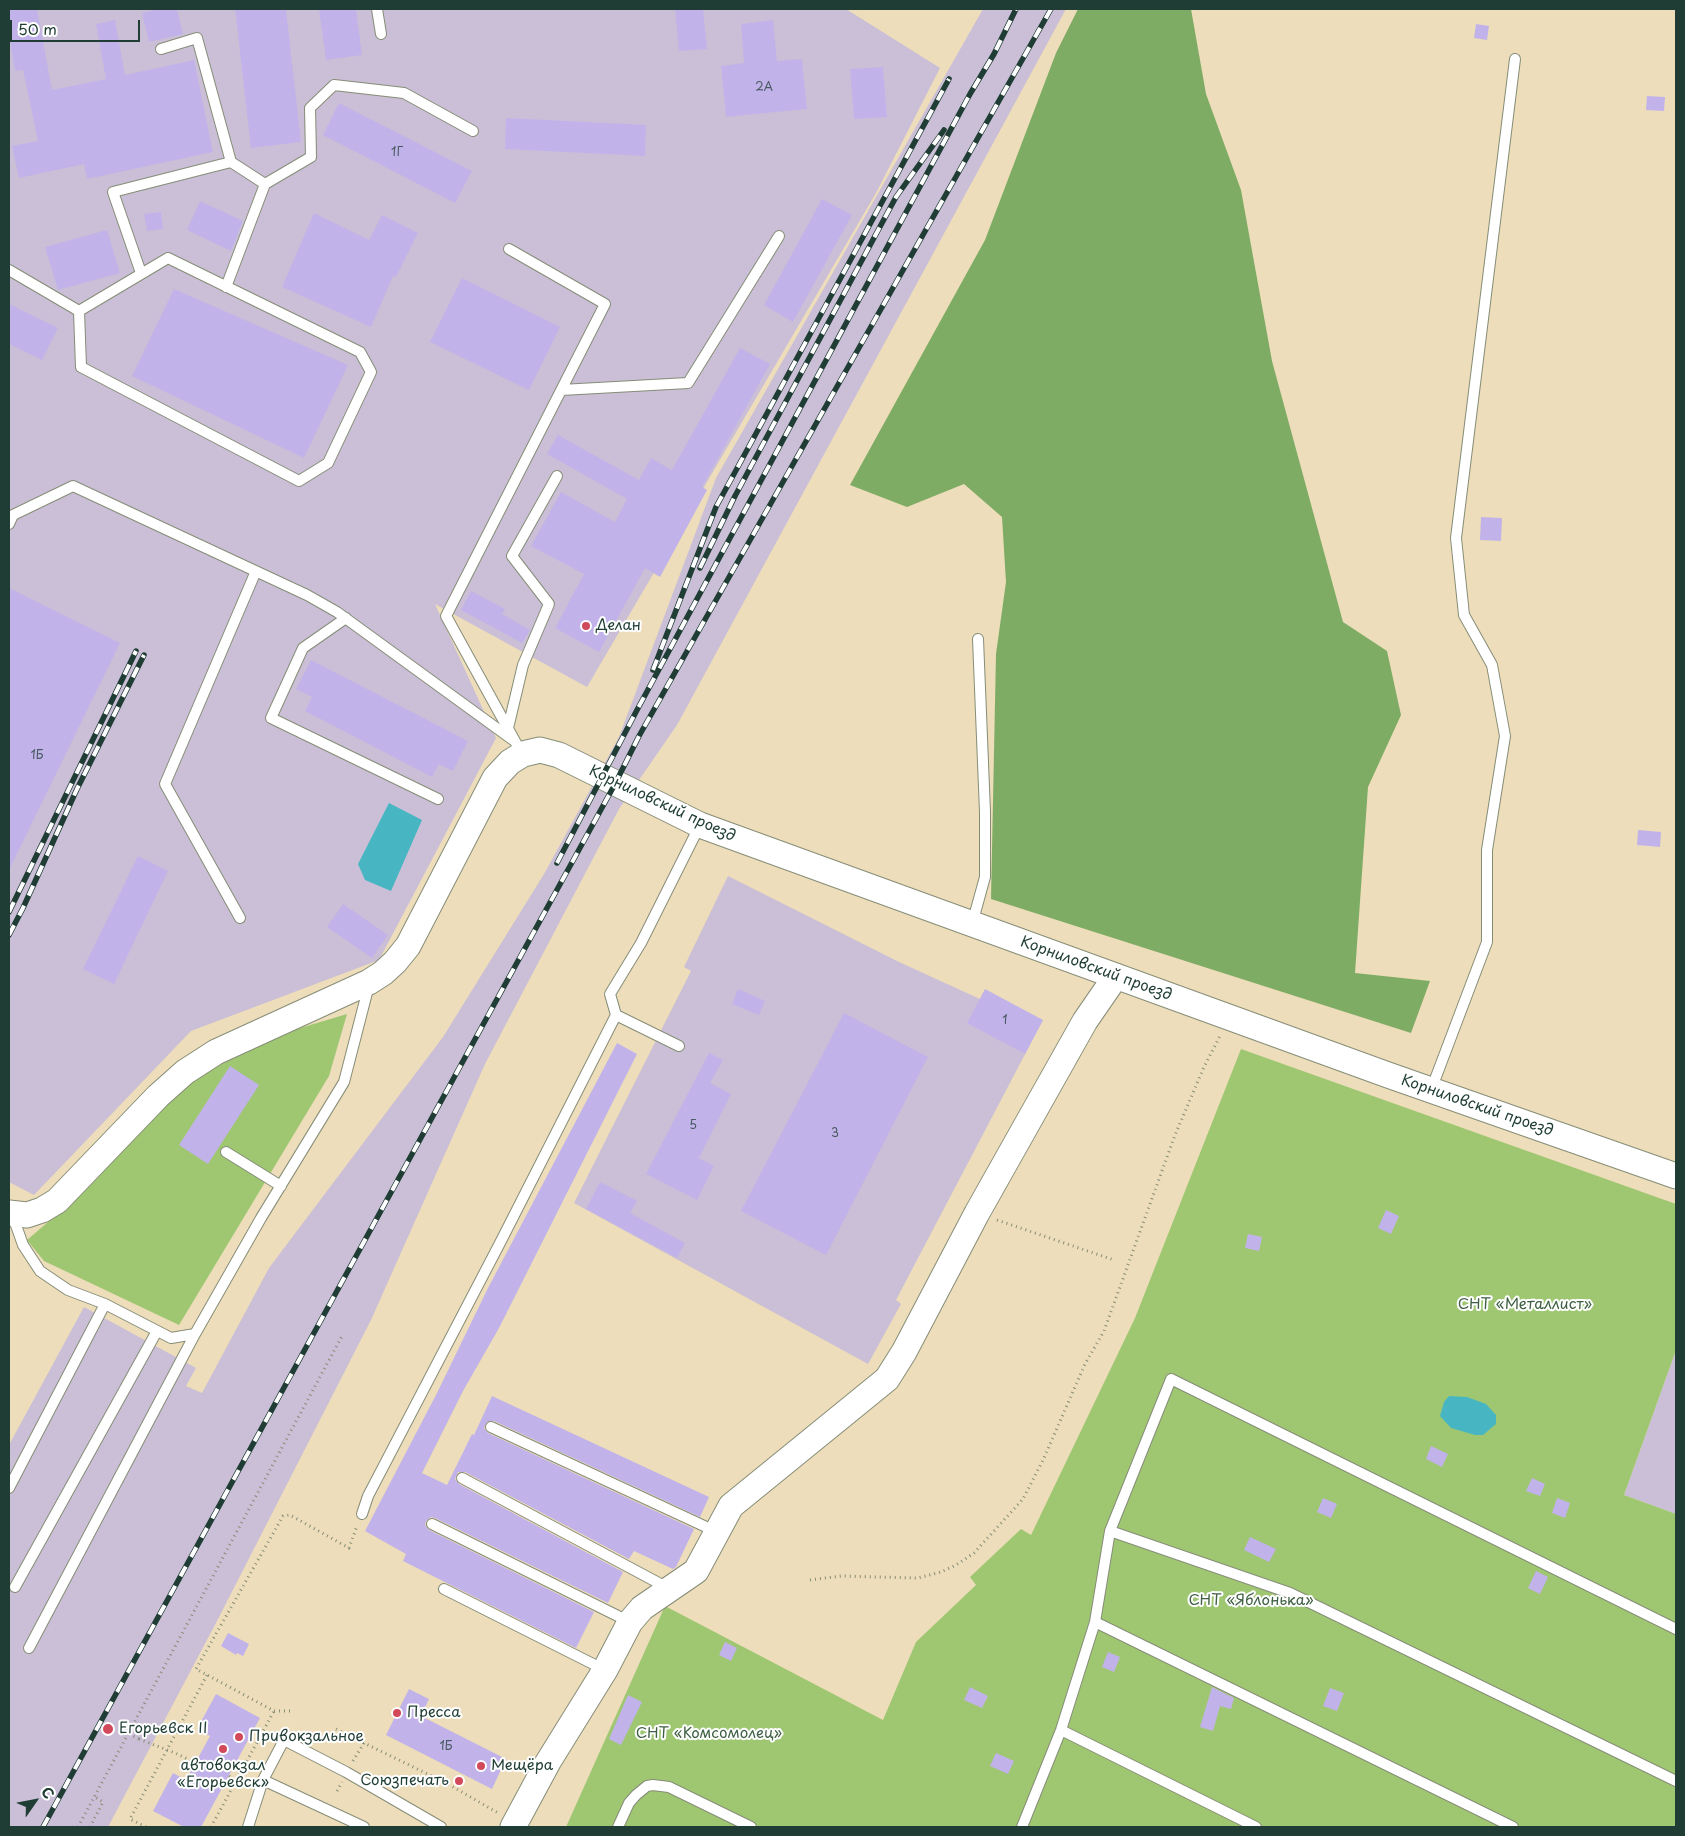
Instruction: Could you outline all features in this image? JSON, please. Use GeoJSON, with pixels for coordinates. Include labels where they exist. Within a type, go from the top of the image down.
{"type":"FeatureCollection","features":[{"type":"Feature","properties":{"kind":"street","name":"Корниловский проезд"},"geometry":{"type":"LineString","coordinates":[[519,748],[540,750],[559,756],[700,824],[972,925],[1676,1176]]}},
{"type":"Feature","properties":{"kind":"street"},"geometry":{"type":"LineString","coordinates":[[10,1213],[27,1215],[42,1210],[57,1201],[158,1096],[184,1072],[234,1043],[370,982],[395,962],[408,946],[495,778],[510,762],[519,748]]}},
{"type":"Feature","properties":{"kind":"street"},"geometry":{"type":"LineString","coordinates":[[507,1821],[548,1762],[605,1670],[630,1622],[642,1608],[668,1588],[696,1571],[731,1506],[887,1379],[904,1352],[977,1213],[1085,1021],[1116,976]]}},
{"type":"Feature","properties":{"kind":"lane"},"geometry":{"type":"LineString","coordinates":[[377,9],[381,34]]}},
{"type":"Feature","properties":{"kind":"lane"},"geometry":{"type":"LineString","coordinates":[[161,49],[197,38],[230,162],[265,184]]}},
{"type":"Feature","properties":{"kind":"lane"},"geometry":{"type":"LineString","coordinates":[[1431,1090],[1487,942],[1487,850],[1506,736],[1492,664],[1464,615],[1456,538],[1515,59]]}},
{"type":"Feature","properties":{"kind":"lane"},"geometry":{"type":"LineString","coordinates":[[226,287],[265,184],[311,156],[310,108],[334,85],[404,93],[473,131]]}},
{"type":"Feature","properties":{"kind":"lane"},"geometry":{"type":"LineString","coordinates":[[141,273],[112,192],[230,162]]}},
{"type":"Feature","properties":{"kind":"lane"},"geometry":{"type":"LineString","coordinates":[[561,390],[688,383],[779,236]]}},
{"type":"Feature","properties":{"kind":"lane"},"geometry":{"type":"LineString","coordinates":[[509,249],[605,304],[446,616],[519,748]]}},
{"type":"Feature","properties":{"kind":"lane"},"geometry":{"type":"LineString","coordinates":[[168,258],[360,352],[370,372],[328,463],[299,481],[81,367],[79,311],[168,258]]}},
{"type":"Feature","properties":{"kind":"lane"},"geometry":{"type":"LineString","coordinates":[[9,270],[79,311]]}},
{"type":"Feature","properties":{"kind":"lane"},"geometry":{"type":"LineString","coordinates":[[508,728],[523,665],[549,604],[512,556],[556,476]]}},
{"type":"Feature","properties":{"kind":"lane"},"geometry":{"type":"LineString","coordinates":[[9,524],[13,515],[74,486],[307,595],[346,618],[519,748]]}},
{"type":"Feature","properties":{"kind":"lane"},"geometry":{"type":"LineString","coordinates":[[240,918],[165,784],[256,571]]}},
{"type":"Feature","properties":{"kind":"lane"},"geometry":{"type":"LineString","coordinates":[[346,618],[303,648],[271,718],[438,799]]}},
{"type":"Feature","properties":{"kind":"lane"},"geometry":{"type":"LineString","coordinates":[[972,925],[985,877],[978,639]]}},
{"type":"Feature","properties":{"kind":"lane"},"geometry":{"type":"LineString","coordinates":[[362,1514],[368,1496],[488,1267],[616,1015],[610,994],[641,943],[700,824]]}},
{"type":"Feature","properties":{"kind":"lane"},"geometry":{"type":"LineString","coordinates":[[29,1648],[195,1334],[344,1082],[370,982]]}},
{"type":"Feature","properties":{"kind":"lane"},"geometry":{"type":"LineString","coordinates":[[616,1015],[679,1046]]}},
{"type":"Feature","properties":{"kind":"lane"},"geometry":{"type":"LineString","coordinates":[[226,1152],[281,1186]]}},
{"type":"Feature","properties":{"kind":"lane"},"geometry":{"type":"LineString","coordinates":[[10,1213],[23,1245],[40,1271],[68,1290],[105,1304],[171,1338],[195,1334]]}},
{"type":"Feature","properties":{"kind":"lane"},"geometry":{"type":"LineString","coordinates":[[9,1488],[105,1304]]}},
{"type":"Feature","properties":{"kind":"lane"},"geometry":{"type":"LineString","coordinates":[[15,1587],[157,1331]]}},
{"type":"Feature","properties":{"kind":"lane"},"geometry":{"type":"LineString","coordinates":[[1022,1827],[1061,1730],[1095,1622],[1110,1531],[1172,1379],[1676,1629]]}},
{"type":"Feature","properties":{"kind":"lane"},"geometry":{"type":"LineString","coordinates":[[491,1427],[717,1532]]}},
{"type":"Feature","properties":{"kind":"lane"},"geometry":{"type":"LineString","coordinates":[[462,1478],[668,1588]]}},
{"type":"Feature","properties":{"kind":"lane"},"geometry":{"type":"LineString","coordinates":[[432,1524],[630,1622]]}},
{"type":"Feature","properties":{"kind":"lane"},"geometry":{"type":"LineString","coordinates":[[1110,1531],[1290,1593],[1676,1780]]}},
{"type":"Feature","properties":{"kind":"lane"},"geometry":{"type":"LineString","coordinates":[[444,1589],[605,1670]]}},
{"type":"Feature","properties":{"kind":"lane"},"geometry":{"type":"LineString","coordinates":[[1095,1622],[1513,1827]]}},
{"type":"Feature","properties":{"kind":"lane"},"geometry":{"type":"LineString","coordinates":[[1061,1730],[1256,1827]]}},
{"type":"Feature","properties":{"kind":"lane"},"geometry":{"type":"LineString","coordinates":[[248,1827],[263,1780],[284,1740],[346,1772],[441,1827]]}},
{"type":"Feature","properties":{"kind":"lane"},"geometry":{"type":"LineString","coordinates":[[263,1780],[364,1827]]}},
{"type":"Feature","properties":{"kind":"lane"},"geometry":{"type":"LineString","coordinates":[[618,1827],[629,1803],[636,1794],[642,1789],[653,1785],[669,1788],[751,1827]]}},
{"type":"Feature","properties":{"kind":"path"},"geometry":{"type":"LineString","coordinates":[[810,1580],[841,1576],[918,1578],[941,1572],[974,1553],[1022,1498],[1044,1458],[1086,1364],[1104,1331],[1175,1135],[1204,1067],[1229,1018]]}},
{"type":"Feature","properties":{"kind":"path"},"geometry":{"type":"LineString","coordinates":[[977,1213],[1114,1260]]}},
{"type":"Feature","properties":{"kind":"path"},"geometry":{"type":"LineString","coordinates":[[78,1827],[342,1336]]}},
{"type":"Feature","properties":{"kind":"path"},"geometry":{"type":"LineString","coordinates":[[290,1711],[274,1711],[196,1669],[283,1516],[290,1515],[349,1548],[362,1514]]}},
{"type":"Feature","properties":{"kind":"path"},"geometry":{"type":"LineString","coordinates":[[146,1827],[130,1819],[207,1675]]}},
{"type":"Feature","properties":{"kind":"path"},"geometry":{"type":"LineString","coordinates":[[211,1827],[274,1711]]}},
{"type":"Feature","properties":{"kind":"path"},"geometry":{"type":"LineString","coordinates":[[336,1729],[448,1784],[507,1821]]}},
{"type":"Feature","properties":{"kind":"path"},"geometry":{"type":"LineString","coordinates":[[129,1734],[196,1763]]}},
{"type":"Feature","properties":{"kind":"path"},"geometry":{"type":"LineString","coordinates":[[337,1791],[364,1742]]}},
{"type":"Feature","properties":{"kind":"path"},"geometry":{"type":"LineString","coordinates":[[229,1776],[236,1782]]}},
{"type":"Feature","properties":{"kind":"path"},"geometry":{"type":"LineString","coordinates":[[90,1827],[103,1802],[94,1798]]}},
{"type":"Feature","properties":{"kind":"shaded area"},"geometry":{"type":"Polygon","coordinates":[[[9,9],[846,9],[940,68],[876,193],[587,687],[435,604],[496,738],[379,960],[191,1031],[34,1195],[9,1182],[9,9]]]}},
{"type":"Feature","properties":{"kind":"shaded area"},"geometry":{"type":"Polygon","coordinates":[[[983,9],[1066,9],[677,725],[619,809],[485,1064],[371,1320],[217,1621],[108,1827],[9,1827],[9,1445],[84,1307],[196,1368],[186,1386],[202,1393],[269,1268],[443,1037],[544,874],[619,737],[716,478],[983,9]]]}},
{"type":"Feature","properties":{"kind":"shaded area"},"geometry":{"type":"Polygon","coordinates":[[[728,876],[899,962],[980,999],[1043,1020],[896,1300],[901,1304],[868,1364],[574,1203],[691,971],[684,967],[728,876]]]}},
{"type":"Feature","properties":{"kind":"shaded area"},"geometry":{"type":"Polygon","coordinates":[[[1676,1350],[1676,1514],[1624,1495],[1676,1350]]]}},
{"type":"Feature","properties":{"kind":"green space"},"geometry":{"type":"Polygon","coordinates":[[[1078,9],[1191,9],[1206,94],[1241,190],[1272,361],[1343,622],[1387,651],[1401,715],[1368,787],[1355,973],[1430,981],[1411,1033],[991,899],[996,654],[1006,582],[1002,517],[964,484],[907,507],[850,485],[985,240],[1056,53],[1078,9]]]}},
{"type":"Feature","properties":{"kind":"green space"},"geometry":{"type":"Polygon","coordinates":[[[347,1014],[329,1076],[179,1325],[44,1261],[27,1240],[48,1222],[191,1075],[250,1043],[347,1014]]]}},
{"type":"Feature","properties":{"kind":"green space"},"geometry":{"type":"Polygon","coordinates":[[[1241,1049],[1676,1204],[1676,1350],[1624,1495],[1676,1514],[1676,1827],[566,1827],[665,1606],[883,1720],[916,1642],[976,1585],[970,1577],[1021,1529],[1031,1535],[1135,1318],[1241,1049]]]}},
{"type":"Feature","properties":{"kind":"water"},"geometry":{"type":"Polygon","coordinates":[[[389,803],[422,820],[391,891],[365,880],[358,864],[389,803]]]}},
{"type":"Feature","properties":{"kind":"water"},"geometry":{"type":"Polygon","coordinates":[[[1449,1396],[1467,1397],[1486,1404],[1496,1415],[1496,1424],[1483,1435],[1475,1435],[1451,1428],[1440,1416],[1444,1402],[1449,1396]]]}},
{"type":"Feature","properties":{"kind":"building"},"geometry":{"type":"Polygon","coordinates":[[[9,9],[37,9],[52,90],[106,79],[96,24],[115,20],[125,75],[194,60],[213,152],[87,179],[84,164],[19,178],[12,146],[38,141],[23,70],[15,71],[9,34],[9,9]]]}},
{"type":"Feature","properties":{"kind":"building"},"geometry":{"type":"Polygon","coordinates":[[[158,9],[177,9],[183,34],[149,42],[142,13],[158,9]]]}},
{"type":"Feature","properties":{"kind":"building"},"geometry":{"type":"Polygon","coordinates":[[[235,9],[286,9],[301,142],[251,148],[235,9]]]}},
{"type":"Feature","properties":{"kind":"building"},"geometry":{"type":"Polygon","coordinates":[[[319,9],[356,9],[362,55],[326,60],[319,9]]]}},
{"type":"Feature","properties":{"kind":"building"},"geometry":{"type":"Polygon","coordinates":[[[675,9],[703,9],[707,49],[679,51],[675,9]]]}},
{"type":"Feature","properties":{"kind":"building"},"geometry":{"type":"Polygon","coordinates":[[[773,20],[777,61],[802,59],[807,109],[726,117],[721,66],[744,63],[741,24],[773,20]]]}},
{"type":"Feature","properties":{"kind":"building"},"geometry":{"type":"Polygon","coordinates":[[[1476,24],[1489,26],[1487,40],[1474,38],[1476,24]]]}},
{"type":"Feature","properties":{"kind":"building"},"geometry":{"type":"Polygon","coordinates":[[[883,67],[887,117],[854,119],[850,69],[883,67]]]}},
{"type":"Feature","properties":{"kind":"building"},"geometry":{"type":"Polygon","coordinates":[[[1647,96],[1665,97],[1664,111],[1646,110],[1647,96]]]}},
{"type":"Feature","properties":{"kind":"building"},"geometry":{"type":"Polygon","coordinates":[[[339,103],[472,171],[455,203],[323,135],[339,103]]]}},
{"type":"Feature","properties":{"kind":"building"},"geometry":{"type":"Polygon","coordinates":[[[506,118],[646,125],[645,156],[505,149],[506,118]]]}},
{"type":"Feature","properties":{"kind":"building"},"geometry":{"type":"Polygon","coordinates":[[[822,199],[852,215],[793,322],[764,305],[822,199]]]}},
{"type":"Feature","properties":{"kind":"building"},"geometry":{"type":"Polygon","coordinates":[[[200,201],[243,221],[231,251],[187,230],[200,201]]]}},
{"type":"Feature","properties":{"kind":"building"},"geometry":{"type":"Polygon","coordinates":[[[161,212],[163,229],[147,231],[144,214],[161,212]]]}},
{"type":"Feature","properties":{"kind":"building"},"geometry":{"type":"Polygon","coordinates":[[[314,213],[369,240],[382,215],[418,233],[396,277],[393,276],[371,327],[282,287],[314,213]]]}},
{"type":"Feature","properties":{"kind":"building"},"geometry":{"type":"Polygon","coordinates":[[[107,230],[120,273],[58,290],[45,247],[107,230]]]}},
{"type":"Feature","properties":{"kind":"building"},"geometry":{"type":"Polygon","coordinates":[[[462,278],[560,327],[529,390],[430,342],[462,278]]]}},
{"type":"Feature","properties":{"kind":"building"},"geometry":{"type":"Polygon","coordinates":[[[174,289],[348,365],[304,458],[132,376],[174,289]]]}},
{"type":"Feature","properties":{"kind":"building"},"geometry":{"type":"Polygon","coordinates":[[[9,304],[58,328],[42,360],[9,344],[9,304]]]}},
{"type":"Feature","properties":{"kind":"building"},"geometry":{"type":"Polygon","coordinates":[[[740,348],[770,364],[702,487],[707,490],[660,577],[645,568],[599,652],[555,628],[584,574],[531,546],[561,492],[615,522],[627,499],[547,454],[558,435],[639,480],[651,458],[672,470],[740,348]]]}},
{"type":"Feature","properties":{"kind":"building"},"geometry":{"type":"Polygon","coordinates":[[[1481,517],[1502,518],[1501,541],[1480,540],[1481,517]]]}},
{"type":"Feature","properties":{"kind":"building"},"geometry":{"type":"Polygon","coordinates":[[[9,588],[120,643],[9,870],[9,588]]]}},
{"type":"Feature","properties":{"kind":"building"},"geometry":{"type":"Polygon","coordinates":[[[471,591],[505,609],[502,614],[530,630],[522,643],[461,610],[471,591]]]}},
{"type":"Feature","properties":{"kind":"building"},"geometry":{"type":"Polygon","coordinates":[[[311,660],[468,741],[453,771],[439,764],[432,777],[305,711],[312,697],[296,689],[311,660]]]}},
{"type":"Feature","properties":{"kind":"building"},"geometry":{"type":"Polygon","coordinates":[[[1638,830],[1661,832],[1660,847],[1637,845],[1638,830]]]}},
{"type":"Feature","properties":{"kind":"building"},"geometry":{"type":"Polygon","coordinates":[[[138,856],[168,871],[114,984],[83,969],[138,856]]]}},
{"type":"Feature","properties":{"kind":"building"},"geometry":{"type":"Polygon","coordinates":[[[343,904],[388,935],[372,958],[327,927],[343,904]]]}},
{"type":"Feature","properties":{"kind":"building"},"geometry":{"type":"Polygon","coordinates":[[[738,989],[765,1001],[759,1015],[732,1004],[738,989]]]}},
{"type":"Feature","properties":{"kind":"building"},"geometry":{"type":"Polygon","coordinates":[[[985,989],[1043,1020],[1025,1054],[967,1023],[985,989]]]}},
{"type":"Feature","properties":{"kind":"building"},"geometry":{"type":"Polygon","coordinates":[[[844,1013],[928,1057],[826,1255],[741,1211],[844,1013]]]}},
{"type":"Feature","properties":{"kind":"building"},"geometry":{"type":"Polygon","coordinates":[[[617,1043],[637,1054],[499,1328],[463,1391],[422,1473],[447,1485],[472,1434],[474,1435],[492,1396],[709,1497],[700,1517],[494,1421],[487,1422],[484,1428],[488,1433],[694,1529],[676,1567],[673,1569],[634,1551],[629,1559],[465,1472],[458,1472],[455,1479],[459,1484],[623,1572],[608,1603],[435,1518],[431,1517],[426,1521],[425,1525],[429,1530],[594,1612],[576,1648],[403,1561],[406,1554],[365,1531],[437,1393],[488,1288],[617,1043]]]}},
{"type":"Feature","properties":{"kind":"building"},"geometry":{"type":"Polygon","coordinates":[[[709,1053],[723,1060],[710,1083],[731,1094],[699,1158],[714,1166],[697,1200],[646,1174],[709,1053]]]}},
{"type":"Feature","properties":{"kind":"building"},"geometry":{"type":"Polygon","coordinates":[[[230,1066],[259,1085],[208,1164],[179,1145],[230,1066]]]}},
{"type":"Feature","properties":{"kind":"building"},"geometry":{"type":"Polygon","coordinates":[[[600,1182],[637,1201],[630,1213],[685,1243],[677,1258],[586,1209],[600,1182]]]}},
{"type":"Feature","properties":{"kind":"building"},"geometry":{"type":"Polygon","coordinates":[[[1386,1210],[1399,1216],[1391,1234],[1378,1228],[1386,1210]]]}},
{"type":"Feature","properties":{"kind":"building"},"geometry":{"type":"Polygon","coordinates":[[[1248,1234],[1262,1237],[1259,1251],[1245,1248],[1248,1234]]]}},
{"type":"Feature","properties":{"kind":"building"},"geometry":{"type":"Polygon","coordinates":[[[1431,1446],[1448,1454],[1442,1467],[1426,1459],[1431,1446]]]}},
{"type":"Feature","properties":{"kind":"building"},"geometry":{"type":"Polygon","coordinates":[[[1532,1478],[1545,1484],[1540,1496],[1526,1491],[1532,1478]]]}},
{"type":"Feature","properties":{"kind":"building"},"geometry":{"type":"Polygon","coordinates":[[[1323,1498],[1337,1504],[1331,1518],[1317,1512],[1323,1498]]]}},
{"type":"Feature","properties":{"kind":"building"},"geometry":{"type":"Polygon","coordinates":[[[1557,1498],[1570,1503],[1565,1518],[1552,1513],[1557,1498]]]}},
{"type":"Feature","properties":{"kind":"building"},"geometry":{"type":"Polygon","coordinates":[[[1250,1537],[1276,1549],[1269,1562],[1244,1550],[1250,1537]]]}},
{"type":"Feature","properties":{"kind":"building"},"geometry":{"type":"Polygon","coordinates":[[[1536,1571],[1548,1577],[1540,1594],[1528,1588],[1536,1571]]]}},
{"type":"Feature","properties":{"kind":"building"},"geometry":{"type":"Polygon","coordinates":[[[228,1633],[249,1644],[243,1656],[237,1653],[236,1655],[221,1646],[228,1633]]]}},
{"type":"Feature","properties":{"kind":"building"},"geometry":{"type":"Polygon","coordinates":[[[725,1642],[737,1648],[731,1661],[719,1655],[725,1642]]]}},
{"type":"Feature","properties":{"kind":"building"},"geometry":{"type":"Polygon","coordinates":[[[1108,1652],[1120,1657],[1114,1672],[1102,1667],[1108,1652]]]}},
{"type":"Feature","properties":{"kind":"building"},"geometry":{"type":"Polygon","coordinates":[[[970,1687],[988,1696],[982,1708],[964,1700],[970,1687]]]}},
{"type":"Feature","properties":{"kind":"building"},"geometry":{"type":"Polygon","coordinates":[[[1212,1687],[1234,1698],[1231,1709],[1220,1706],[1213,1731],[1200,1727],[1212,1687]]]}},
{"type":"Feature","properties":{"kind":"building"},"geometry":{"type":"Polygon","coordinates":[[[1330,1688],[1344,1693],[1337,1711],[1323,1706],[1330,1688]]]}},
{"type":"Feature","properties":{"kind":"building"},"geometry":{"type":"Polygon","coordinates":[[[409,1689],[429,1699],[421,1716],[506,1759],[492,1789],[386,1735],[409,1689]]]}},
{"type":"Feature","properties":{"kind":"building","name":"автовокзал «Егорьевск»"},"geometry":{"type":"Polygon","coordinates":[[[216,1694],[260,1718],[201,1827],[184,1827],[153,1811],[173,1773],[186,1780],[210,1736],[197,1729],[216,1694]]]}},
{"type":"Feature","properties":{"kind":"building"},"geometry":{"type":"Polygon","coordinates":[[[628,1695],[642,1702],[621,1745],[609,1739],[628,1695]]]}},
{"type":"Feature","properties":{"kind":"building"},"geometry":{"type":"Polygon","coordinates":[[[996,1753],[1014,1761],[1008,1774],[990,1766],[996,1753]]]}},
{"type":"Feature","properties":{"kind":"railway"},"geometry":{"type":"LineString","coordinates":[[557,863],[637,710],[970,94],[994,54],[1016,9]]}},
{"type":"Feature","properties":{"kind":"railway"},"geometry":{"type":"LineString","coordinates":[[43,1827],[615,784],[639,736],[1051,9]]}},
{"type":"Feature","properties":{"kind":"railway"},"geometry":{"type":"LineString","coordinates":[[653,670],[716,507],[949,79]]}},
{"type":"Feature","properties":{"kind":"railway"},"geometry":{"type":"LineString","coordinates":[[700,568],[735,496],[896,197],[944,130]]}},
{"type":"Feature","properties":{"kind":"railway"},"geometry":{"type":"LineString","coordinates":[[9,912],[136,651]]}},
{"type":"Feature","properties":{"kind":"railway"},"geometry":{"type":"LineString","coordinates":[[9,935],[77,789],[144,655]]}},
{"type":"Feature","properties":{"kind":"place","name":"Делан"},"geometry":{"type":"Point","coordinates":[586,626]}},
{"type":"Feature","properties":{"kind":"place","name":"Пресса"},"geometry":{"type":"Point","coordinates":[397,1713]}},
{"type":"Feature","properties":{"kind":"place","name":"Егорьевск II"},"geometry":{"type":"Point","coordinates":[108,1729]}},
{"type":"Feature","properties":{"kind":"place","name":"Привокзальное"},"geometry":{"type":"Point","coordinates":[239,1737]}},
{"type":"Feature","properties":{"kind":"place","name":"автовокзал «Егорьевск»"},"geometry":{"type":"Point","coordinates":[223,1749]}},
{"type":"Feature","properties":{"kind":"place","name":"Мещёра"},"geometry":{"type":"Point","coordinates":[481,1766]}},
{"type":"Feature","properties":{"kind":"place","name":"Союзпечать"},"geometry":{"type":"Point","coordinates":[459,1781]}},
{"type":"Feature","properties":{"kind":"park label","name":"СНТ «Металлист»"},"geometry":{"type":"Point","coordinates":[1525,1305]}},
{"type":"Feature","properties":{"kind":"park label","name":"СНТ «Яблонька»"},"geometry":{"type":"Point","coordinates":[1251,1601]}},
{"type":"Feature","properties":{"kind":"park label","name":"СНТ «Комсомолец»"},"geometry":{"type":"Point","coordinates":[709,1734]}}]}
